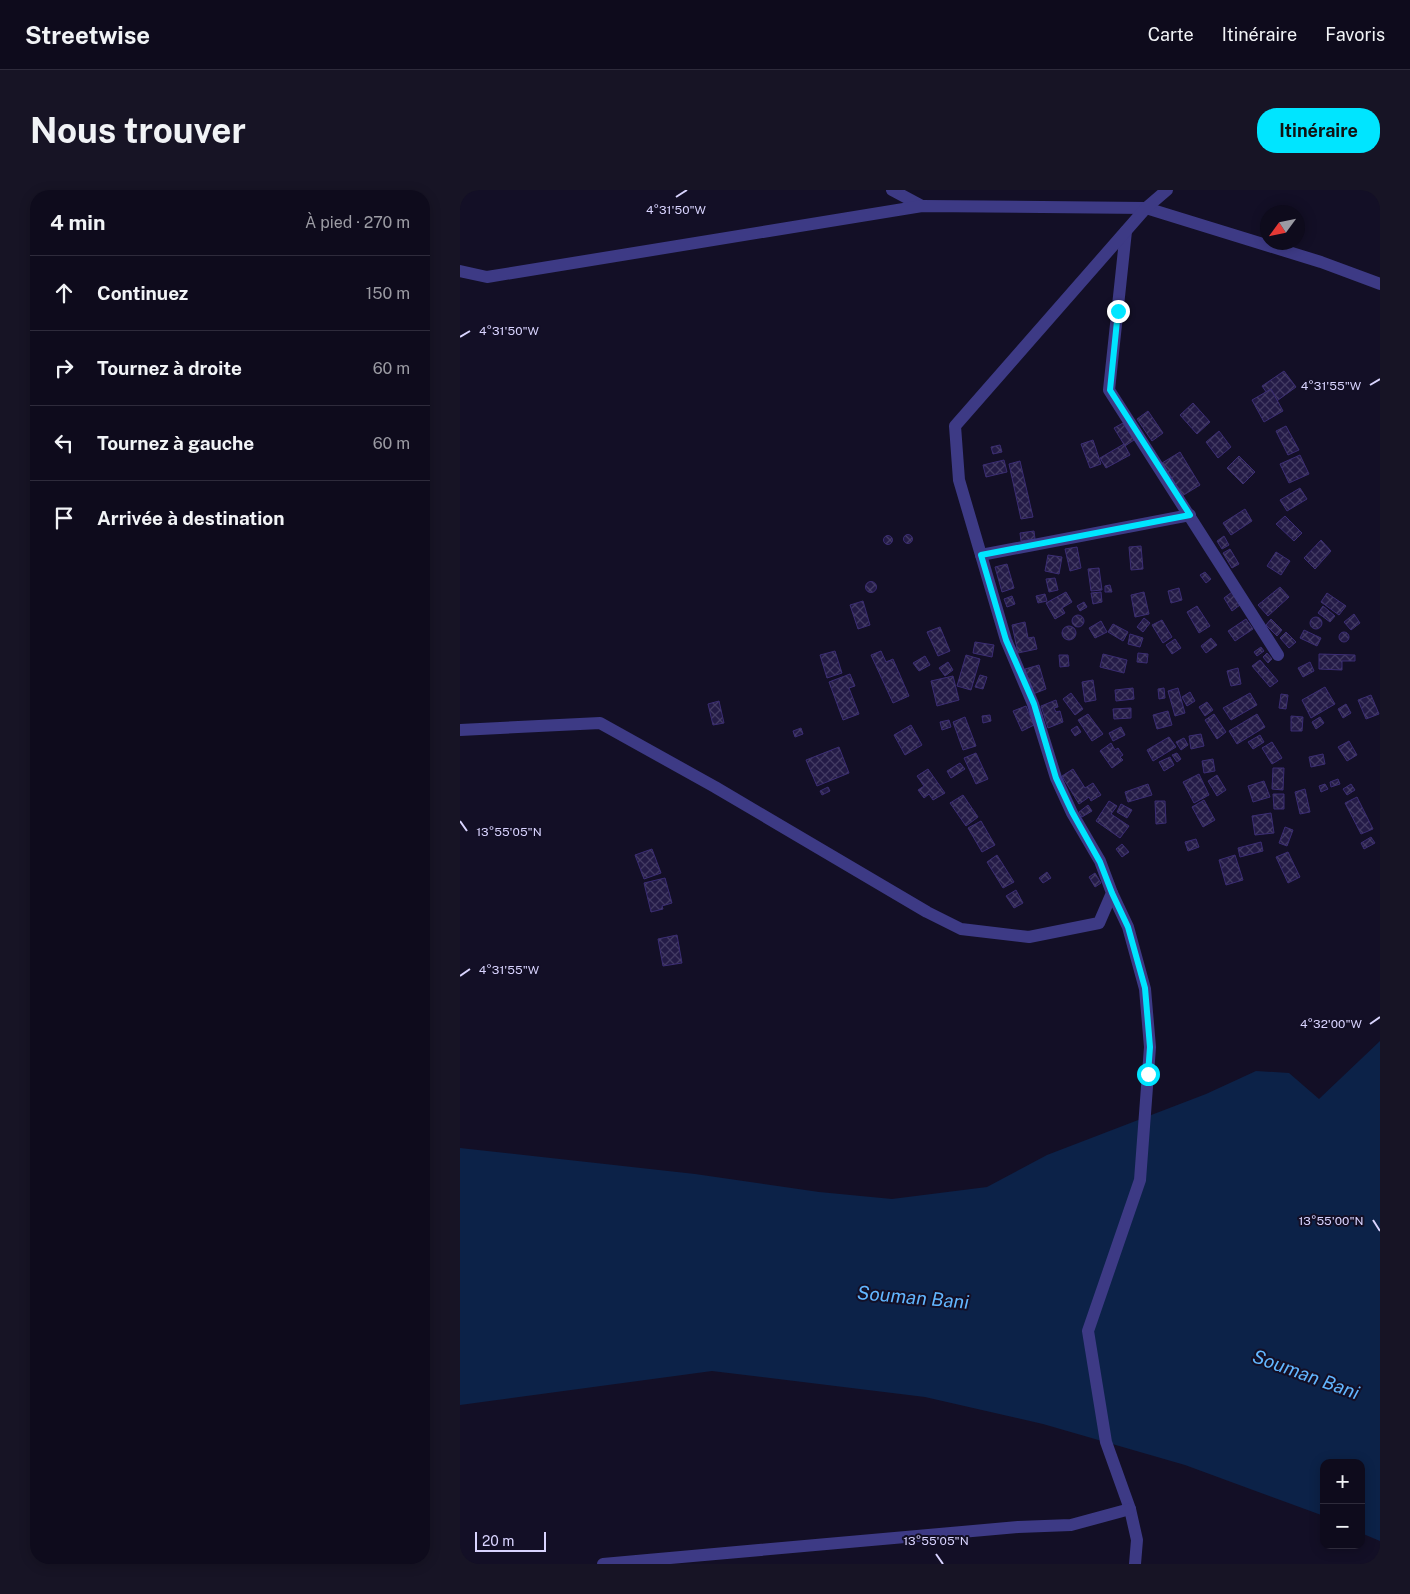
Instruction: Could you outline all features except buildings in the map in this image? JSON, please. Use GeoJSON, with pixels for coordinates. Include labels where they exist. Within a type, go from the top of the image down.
{"type":"FeatureCollection","features":[{"type":"Feature","properties":{"kind":"street"},"geometry":{"type":"LineString","coordinates":[[892,190],[922,206]]}},
{"type":"Feature","properties":{"kind":"street"},"geometry":{"type":"LineString","coordinates":[[1134,1564],[1136,1540],[1130,1509],[1106,1442],[1088,1331],[1140,1180],[1150,1047],[1145,988],[1128,927],[1100,862],[1072,812],[1056,778],[1034,704],[1006,640],[959,480],[955,426],[1146,208],[1167,190]]}},
{"type":"Feature","properties":{"kind":"street"},"geometry":{"type":"LineString","coordinates":[[460,271],[487,278],[922,206],[1146,208],[1321,262],[1380,284]]}},
{"type":"Feature","properties":{"kind":"street"},"geometry":{"type":"LineString","coordinates":[[1126,231],[1110,390],[1278,655]]}},
{"type":"Feature","properties":{"kind":"street"},"geometry":{"type":"LineString","coordinates":[[981,555],[1190,515]]}},
{"type":"Feature","properties":{"kind":"street"},"geometry":{"type":"LineString","coordinates":[[460,730],[600,723],[715,787],[927,912],[962,929],[1029,937],[1099,923],[1112,893]]}},
{"type":"Feature","properties":{"kind":"street"},"geometry":{"type":"LineString","coordinates":[[603,1564],[1018,1527],[1071,1525],[1130,1509]]}},
{"type":"Feature","properties":{"kind":"water","name":"Souman Bani"},"geometry":{"type":"Polygon","coordinates":[[[1380,1041],[1380,1541],[1365,1535],[1365,1459],[1320,1459],[1320,1515],[1185,1465],[1043,1424],[925,1397],[712,1371],[460,1405],[460,1148],[695,1174],[819,1192],[892,1199],[987,1187],[1047,1155],[1206,1094],[1256,1071],[1289,1073],[1319,1099],[1380,1041]]]}},
{"type":"Feature","properties":{"kind":"route"},"geometry":{"type":"LineString","coordinates":[[1118,311],[1110,390],[1190,515],[981,555],[1006,640],[1034,704],[1056,778],[1072,812],[1100,862],[1128,927],[1145,988],[1150,1047],[1148,1074]]}}]}
